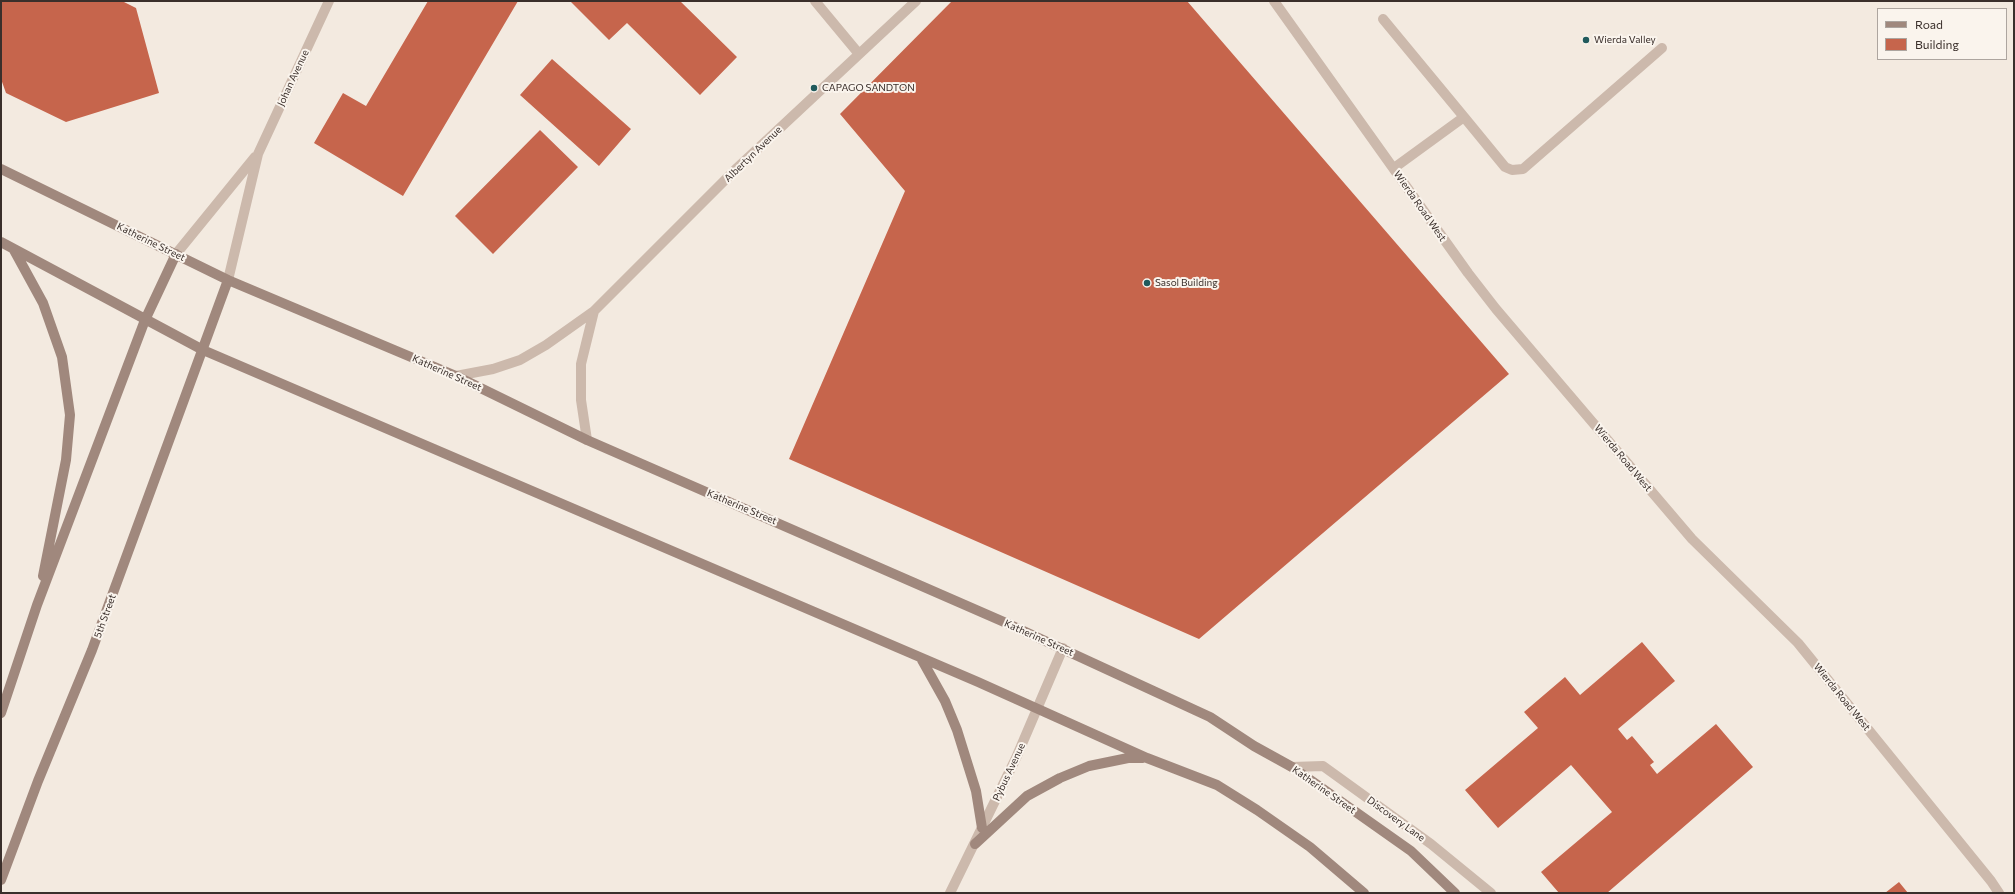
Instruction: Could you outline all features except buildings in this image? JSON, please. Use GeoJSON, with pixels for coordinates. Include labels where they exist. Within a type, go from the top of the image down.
{"type":"FeatureCollection","features":[{"type":"Feature","properties":{"kind":"main road","name":"Katherine Street"},"geometry":{"type":"LineString","coordinates":[[1,169],[228,280],[456,376],[587,440],[1063,648],[1210,717],[1254,746],[1292,767],[1411,851],[1455,893]]}},
{"type":"Feature","properties":{"kind":"main road"},"geometry":{"type":"LineString","coordinates":[[1,242],[203,350],[1038,709],[1147,758],[1217,785],[1310,847],[1364,893]]}},
{"type":"Feature","properties":{"kind":"main road"},"geometry":{"type":"LineString","coordinates":[[14,250],[43,304],[62,357],[70,415],[66,460],[37,605]]}},
{"type":"Feature","properties":{"kind":"main road"},"geometry":{"type":"LineString","coordinates":[[1,713],[37,605],[145,320],[176,254]]}},
{"type":"Feature","properties":{"kind":"main road","name":"5th Street"},"geometry":{"type":"LineString","coordinates":[[1,880],[38,781],[92,650],[228,280]]}},
{"type":"Feature","properties":{"kind":"main road"},"geometry":{"type":"LineString","coordinates":[[922,660],[945,701],[957,730],[976,791],[982,828]]}},
{"type":"Feature","properties":{"kind":"main road"},"geometry":{"type":"LineString","coordinates":[[975,844],[1027,796],[1060,778],[1089,766],[1128,758],[1147,758]]}},
{"type":"Feature","properties":{"kind":"street","name":"Johan Avenue"},"geometry":{"type":"LineString","coordinates":[[228,280],[258,154],[329,1]]}},
{"type":"Feature","properties":{"kind":"street"},"geometry":{"type":"LineString","coordinates":[[815,1],[858,54]]}},
{"type":"Feature","properties":{"kind":"street","name":"Albertyn Avenue"},"geometry":{"type":"LineString","coordinates":[[456,376],[493,369],[520,360],[546,345],[594,311],[735,170],[916,1]]}},
{"type":"Feature","properties":{"kind":"street","name":"Wierda Road West"},"geometry":{"type":"LineString","coordinates":[[1274,1],[1468,273],[1496,309],[1692,539],[1798,643],[1991,881],[1999,893]]}},
{"type":"Feature","properties":{"kind":"street"},"geometry":{"type":"LineString","coordinates":[[1383,19],[1464,116],[1505,168],[1512,170],[1523,169],[1662,48]]}},
{"type":"Feature","properties":{"kind":"street"},"geometry":{"type":"LineString","coordinates":[[1394,168],[1464,116]]}},
{"type":"Feature","properties":{"kind":"street","name":"Johan Avenue"},"geometry":{"type":"LineString","coordinates":[[176,254],[258,154]]}},
{"type":"Feature","properties":{"kind":"street"},"geometry":{"type":"LineString","coordinates":[[587,440],[582,400],[581,364],[594,311]]}},
{"type":"Feature","properties":{"kind":"street","name":"Pybus Avenue"},"geometry":{"type":"LineString","coordinates":[[950,893],[975,844],[1038,709],[1063,648]]}},
{"type":"Feature","properties":{"kind":"street","name":"Discovery Lane"},"geometry":{"type":"LineString","coordinates":[[1292,767],[1323,766],[1431,844],[1491,893]]}},
{"type":"Feature","properties":{"kind":"place","name":"Wierda Valley"},"geometry":{"type":"Point","coordinates":[1586,40]}},
{"type":"Feature","properties":{"kind":"place","name":"CAPAGO SANDTON"},"geometry":{"type":"Point","coordinates":[814,88]}},
{"type":"Feature","properties":{"kind":"place","name":"Sasol Building"},"geometry":{"type":"Point","coordinates":[1147,283]}}]}
